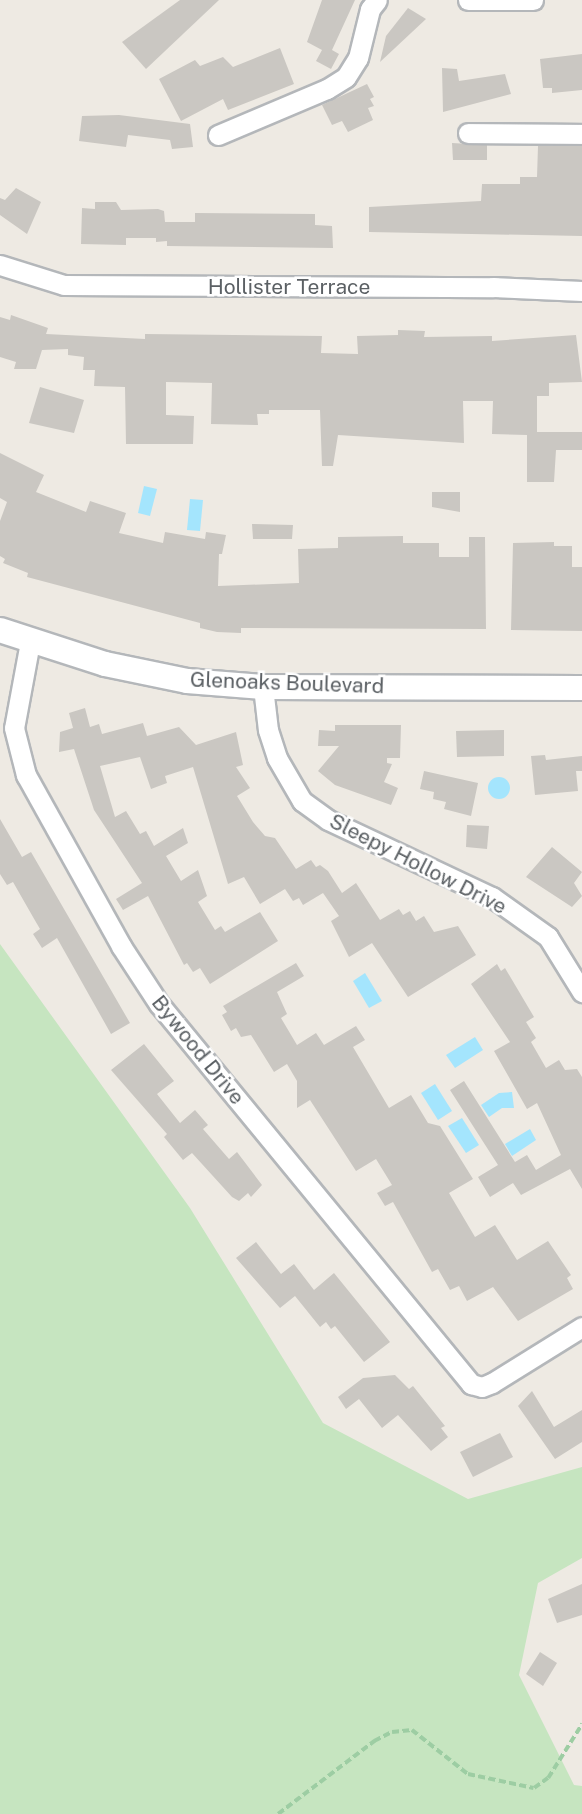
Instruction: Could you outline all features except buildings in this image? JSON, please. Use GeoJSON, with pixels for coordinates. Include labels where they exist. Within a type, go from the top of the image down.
{"type":"FeatureCollection","features":[{"type":"Feature","properties":{"kind":"street"},"geometry":{"type":"LineString","coordinates":[[218,135],[327,89],[346,77],[358,58],[370,9],[377,0]]}},
{"type":"Feature","properties":{"kind":"street"},"geometry":{"type":"LineString","coordinates":[[468,0],[533,0]]}},
{"type":"Feature","properties":{"kind":"street"},"geometry":{"type":"LineString","coordinates":[[468,134],[582,134]]}},
{"type":"Feature","properties":{"kind":"street","name":"Hollister Terrace"},"geometry":{"type":"LineString","coordinates":[[0,265],[64,285],[493,287],[582,291]]}},
{"type":"Feature","properties":{"kind":"street","name":"Glenoaks Boulevard"},"geometry":{"type":"LineString","coordinates":[[0,630],[30,642],[187,681],[263,687],[582,688]]}},
{"type":"Feature","properties":{"kind":"street","name":"Bywood Drive"},"geometry":{"type":"LineString","coordinates":[[30,642],[14,728],[26,775],[121,946],[159,1004],[464,1377],[482,1387],[500,1379],[582,1327]]}},
{"type":"Feature","properties":{"kind":"street","name":"Sleepy Hollow Drive"},"geometry":{"type":"LineString","coordinates":[[263,687],[268,730],[277,758],[302,801],[328,820],[492,897],[548,937],[582,992]]}},
{"type":"Feature","properties":{"kind":"path"},"geometry":{"type":"LineString","coordinates":[[278,1814],[374,1741],[402,1731],[412,1730],[429,1741],[468,1774],[534,1788],[548,1778],[582,1724]]}},
{"type":"Feature","properties":{"kind":"green space"},"geometry":{"type":"Polygon","coordinates":[[[0,944],[190,1208],[323,1423],[468,1499],[582,1467],[582,1558],[538,1583],[519,1675],[574,1785],[582,1786],[582,1814],[0,1814],[0,944]]]}},
{"type":"Feature","properties":{"kind":"water"},"geometry":{"type":"Polygon","coordinates":[[[144,486],[157,489],[150,516],[138,513],[144,486]]]}},
{"type":"Feature","properties":{"kind":"water"},"geometry":{"type":"Polygon","coordinates":[[[190,499],[203,500],[200,531],[187,530],[190,499]]]}},
{"type":"Feature","properties":{"kind":"water"},"geometry":{"type":"Polygon","coordinates":[[[499,777],[507,780],[510,788],[507,796],[499,799],[491,796],[488,788],[491,780],[499,777]]]}},
{"type":"Feature","properties":{"kind":"water"},"geometry":{"type":"Polygon","coordinates":[[[365,973],[382,1001],[369,1008],[353,981],[365,973]]]}},
{"type":"Feature","properties":{"kind":"water"},"geometry":{"type":"Polygon","coordinates":[[[475,1037],[483,1050],[455,1068],[446,1055],[475,1037]]]}},
{"type":"Feature","properties":{"kind":"water"},"geometry":{"type":"Polygon","coordinates":[[[435,1084],[452,1111],[438,1120],[421,1093],[435,1084]]]}},
{"type":"Feature","properties":{"kind":"water"},"geometry":{"type":"Polygon","coordinates":[[[512,1092],[514,1108],[502,1108],[489,1117],[481,1105],[499,1093],[512,1092]]]}},
{"type":"Feature","properties":{"kind":"water"},"geometry":{"type":"Polygon","coordinates":[[[462,1118],[479,1145],[466,1153],[448,1126],[462,1118]]]}},
{"type":"Feature","properties":{"kind":"water"},"geometry":{"type":"Polygon","coordinates":[[[530,1129],[536,1140],[512,1156],[505,1144],[530,1129]]]}}]}
